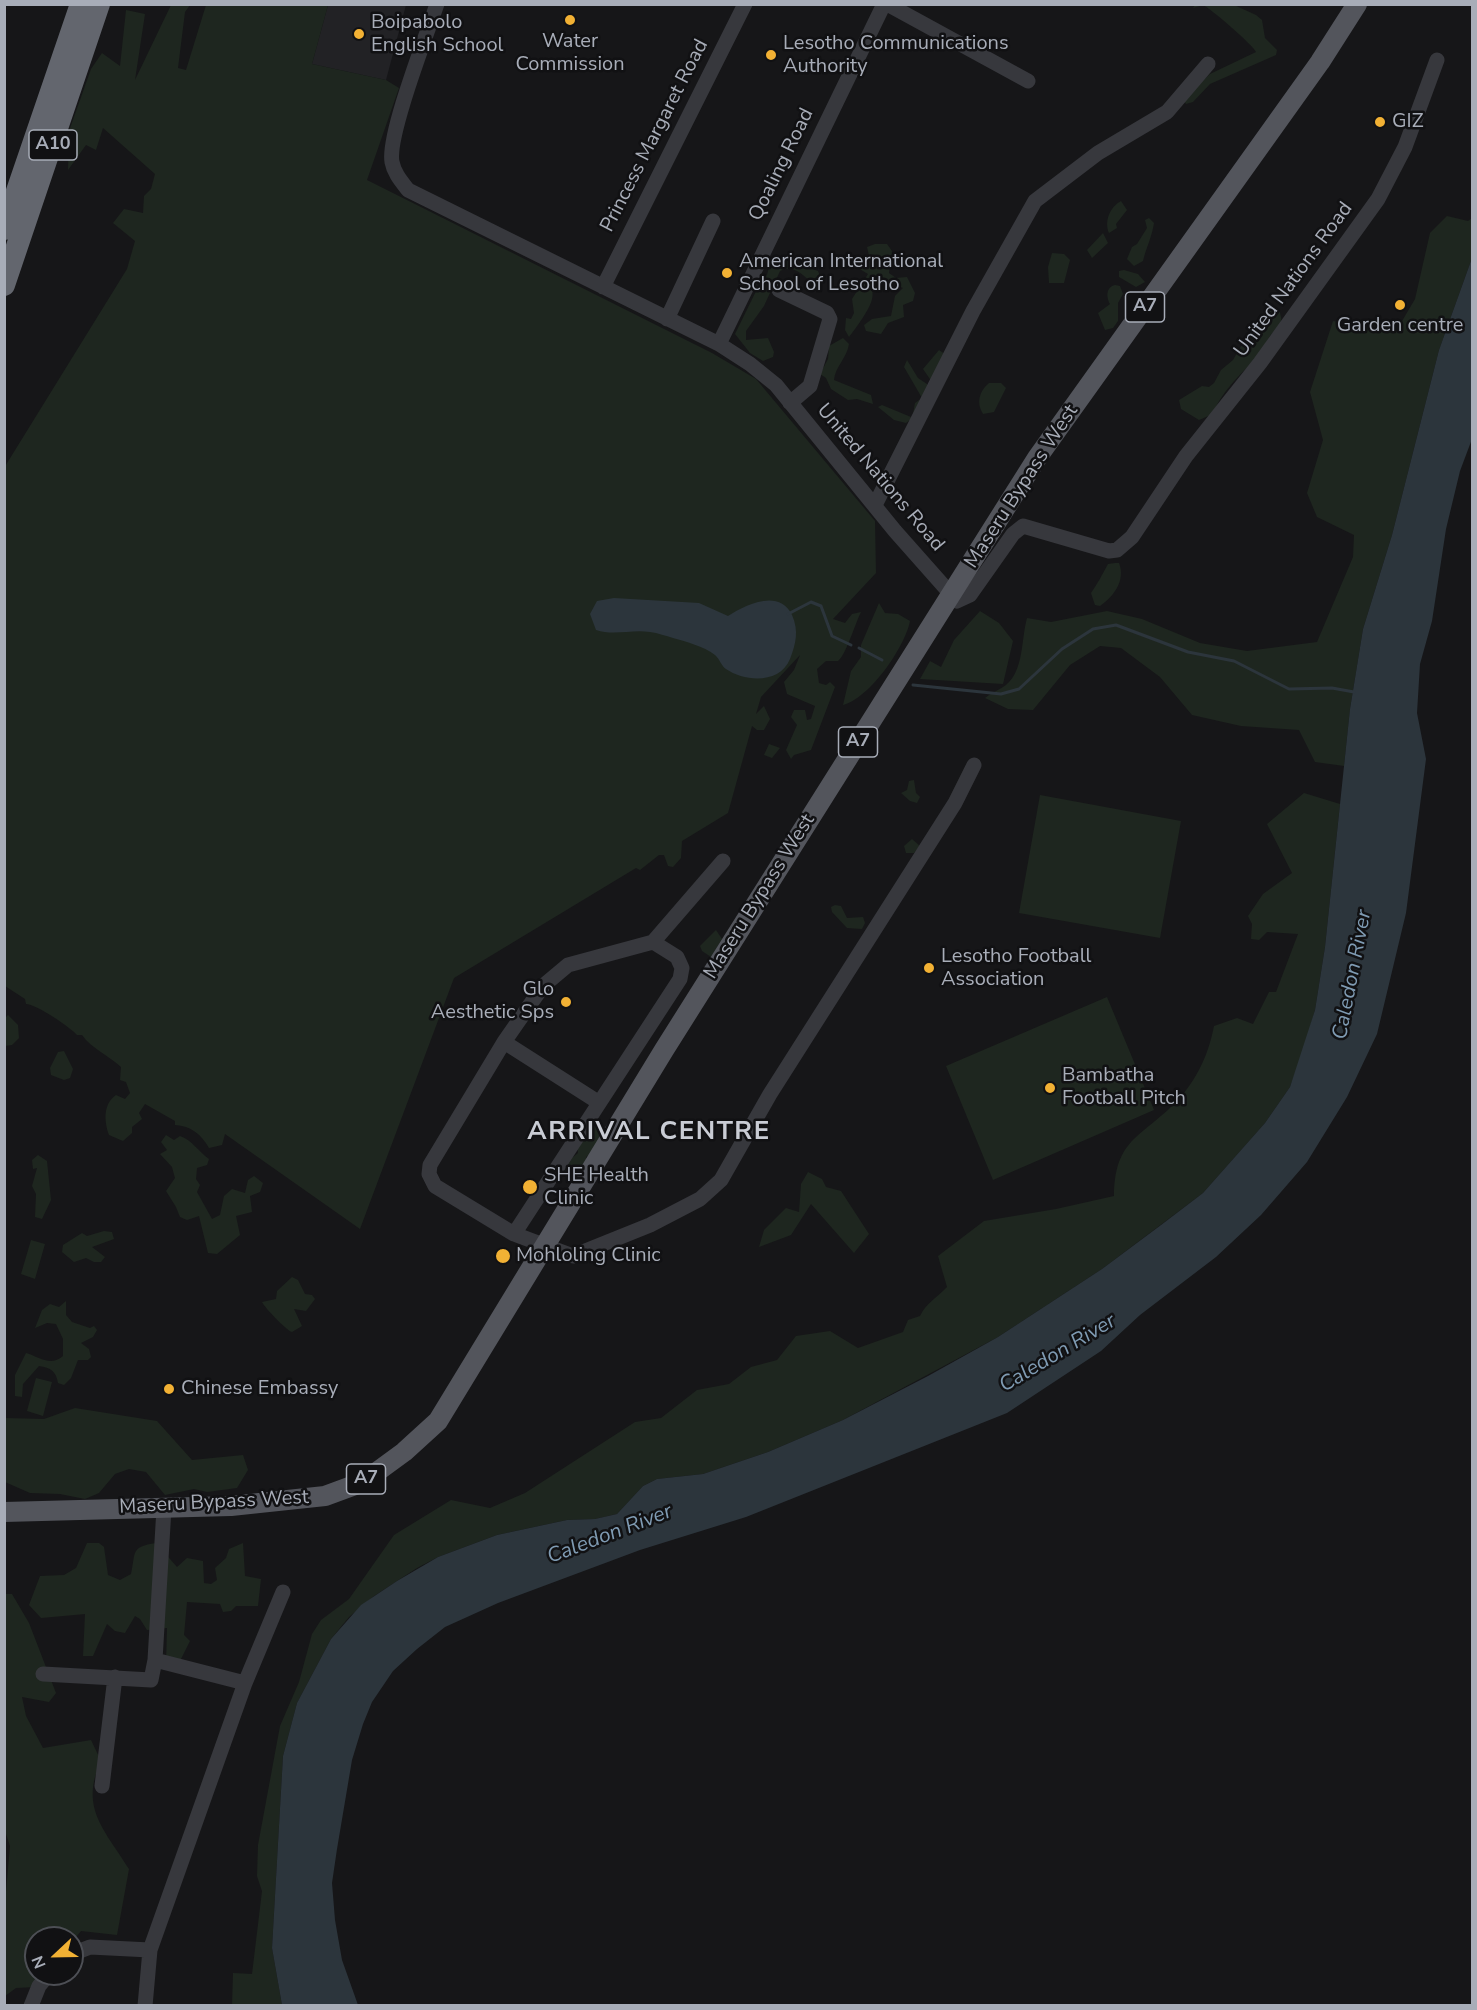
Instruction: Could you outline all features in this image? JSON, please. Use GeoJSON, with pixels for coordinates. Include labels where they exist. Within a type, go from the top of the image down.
{"type":"FeatureCollection","features":[{"type":"Feature","properties":{"kind":"highway","name":"A10"},"geometry":{"type":"LineString","coordinates":[[4,229],[81,4]]}},
{"type":"Feature","properties":{"kind":"highway","name":"A10"},"geometry":{"type":"LineString","coordinates":[[4,285],[99,4]]}},
{"type":"Feature","properties":{"kind":"main road","name":"Maseru Bypass West"},"geometry":{"type":"LineString","coordinates":[[4,1512],[271,1503],[326,1496],[363,1482],[388,1465],[438,1421],[542,1246],[1037,458],[1320,62],[1357,4]]}},
{"type":"Feature","properties":{"kind":"street","name":"United Nations Road"},"geometry":{"type":"LineString","coordinates":[[437,4],[410,84],[391,151],[397,175],[408,189],[719,344],[750,364],[776,385],[957,601],[970,595],[1013,534],[1023,526],[1034,527],[1109,551],[1117,550],[1132,537],[1186,456],[1260,363],[1378,199],[1405,147],[1437,60]]}},
{"type":"Feature","properties":{"kind":"street","name":"Princess Margaret Road"},"geometry":{"type":"LineString","coordinates":[[603,287],[745,4]]}},
{"type":"Feature","properties":{"kind":"street"},"geometry":{"type":"LineString","coordinates":[[885,4],[1028,81]]}},
{"type":"Feature","properties":{"kind":"street","name":"Qoaling Road"},"geometry":{"type":"LineString","coordinates":[[719,344],[885,4]]}},
{"type":"Feature","properties":{"kind":"street"},"geometry":{"type":"LineString","coordinates":[[875,505],[973,311],[1035,201],[1098,153],[1167,112],[1208,64]]}},
{"type":"Feature","properties":{"kind":"street"},"geometry":{"type":"LineString","coordinates":[[667,319],[713,221]]}},
{"type":"Feature","properties":{"kind":"street"},"geometry":{"type":"LineString","coordinates":[[779,290],[827,313],[830,319],[810,386],[790,403]]}},
{"type":"Feature","properties":{"kind":"street"},"geometry":{"type":"LineString","coordinates":[[723,861],[653,942],[568,965],[543,986],[504,1042],[430,1165],[429,1174],[435,1186],[514,1234],[573,1256],[650,1225],[700,1199],[721,1180],[770,1094],[955,803],[974,765]]}},
{"type":"Feature","properties":{"kind":"street"},"geometry":{"type":"LineString","coordinates":[[514,1234],[680,979],[682,968],[677,957],[653,942]]}},
{"type":"Feature","properties":{"kind":"street"},"geometry":{"type":"LineString","coordinates":[[504,1042],[598,1102]]}},
{"type":"Feature","properties":{"kind":"street"},"geometry":{"type":"LineString","coordinates":[[43,1674],[151,1680],[155,1660],[164,1508]]}},
{"type":"Feature","properties":{"kind":"street"},"geometry":{"type":"LineString","coordinates":[[145,2006],[150,1950],[244,1683],[283,1592]]}},
{"type":"Feature","properties":{"kind":"street"},"geometry":{"type":"LineString","coordinates":[[155,1660],[244,1683]]}},
{"type":"Feature","properties":{"kind":"street"},"geometry":{"type":"LineString","coordinates":[[102,1786],[115,1677]]}},
{"type":"Feature","properties":{"kind":"street"},"geometry":{"type":"LineString","coordinates":[[84,1949],[90,1947],[150,1950]]}},
{"type":"Feature","properties":{"kind":"street"},"geometry":{"type":"LineString","coordinates":[[31,2006],[39,1986]]}},
{"type":"Feature","properties":{"kind":"shaded area"},"geometry":{"type":"Polygon","coordinates":[[[171,5],[190,5],[185,12],[178,68],[186,70],[206,5],[328,5],[312,64],[386,80],[399,88],[367,180],[712,353],[756,379],[875,521],[876,573],[833,619],[845,623],[852,614],[861,612],[841,658],[838,661],[826,661],[817,669],[819,683],[826,685],[830,682],[835,687],[811,750],[794,755],[791,759],[786,750],[797,725],[791,717],[794,710],[805,710],[807,720],[811,719],[815,706],[787,694],[784,682],[794,670],[800,655],[761,697],[756,714],[764,706],[770,719],[764,730],[757,730],[752,726],[728,813],[682,841],[681,858],[673,867],[668,866],[664,855],[659,855],[640,870],[636,868],[454,978],[360,1229],[225,1134],[222,1145],[209,1148],[195,1132],[175,1125],[175,1121],[145,1104],[139,1113],[142,1119],[132,1127],[132,1133],[123,1141],[109,1135],[106,1119],[109,1103],[116,1095],[125,1099],[130,1093],[126,1082],[120,1080],[121,1067],[90,1044],[82,1035],[77,1035],[53,1016],[26,1004],[25,999],[5,986],[4,468],[127,269],[135,241],[113,223],[124,209],[143,213],[144,196],[151,189],[155,174],[103,128],[96,150],[86,145],[68,170],[69,131],[91,69],[102,53],[120,66],[126,10],[145,14],[135,80],[171,5]]]}},
{"type":"Feature","properties":{"kind":"shaded area","name":"Boipabolo English School"},"geometry":{"type":"Polygon","coordinates":[[[328,5],[406,5],[386,80],[312,64],[328,5]]]}},
{"type":"Feature","properties":{"kind":"shaded area"},"geometry":{"type":"Polygon","coordinates":[[[1203,5],[1234,5],[1256,15],[1262,20],[1265,38],[1277,50],[1276,55],[1210,84],[1193,102],[1186,104],[1183,99],[1210,74],[1256,52],[1231,27],[1203,5]]]}},
{"type":"Feature","properties":{"kind":"shaded area"},"geometry":{"type":"Polygon","coordinates":[[[1121,201],[1127,210],[1116,224],[1117,228],[1109,233],[1107,224],[1109,215],[1121,201]]]}},
{"type":"Feature","properties":{"kind":"shaded area"},"geometry":{"type":"Polygon","coordinates":[[[1447,216],[1468,221],[1472,218],[1472,258],[1439,350],[1392,535],[1363,629],[1350,709],[1344,766],[1315,762],[1299,730],[1241,726],[1192,715],[1160,677],[1121,648],[1100,646],[1070,665],[1033,710],[1008,709],[985,698],[1012,679],[1019,663],[1027,618],[1051,622],[1107,611],[1142,619],[1200,643],[1247,651],[1317,642],[1353,557],[1354,535],[1317,517],[1307,493],[1323,440],[1310,392],[1333,321],[1375,328],[1384,325],[1395,333],[1415,299],[1430,233],[1447,216]]]}},
{"type":"Feature","properties":{"kind":"shaded area"},"geometry":{"type":"Polygon","coordinates":[[[1149,218],[1154,223],[1143,261],[1134,266],[1127,259],[1132,247],[1137,244],[1147,228],[1145,220],[1149,218]]]}},
{"type":"Feature","properties":{"kind":"shaded area"},"geometry":{"type":"Polygon","coordinates":[[[1103,233],[1108,243],[1092,258],[1087,250],[1103,233]]]}},
{"type":"Feature","properties":{"kind":"shaded area"},"geometry":{"type":"Polygon","coordinates":[[[887,244],[892,251],[889,273],[896,278],[907,277],[915,293],[913,301],[903,305],[904,317],[888,323],[881,334],[866,331],[864,325],[872,319],[891,316],[895,296],[903,288],[879,278],[874,280],[871,303],[849,337],[845,330],[846,318],[851,319],[854,313],[852,299],[868,274],[858,268],[857,263],[870,260],[867,247],[887,244]]]}},
{"type":"Feature","properties":{"kind":"shaded area"},"geometry":{"type":"Polygon","coordinates":[[[1052,253],[1064,254],[1070,260],[1064,283],[1049,283],[1048,267],[1052,253]]]}},
{"type":"Feature","properties":{"kind":"shaded area"},"geometry":{"type":"Polygon","coordinates":[[[781,260],[818,271],[820,276],[812,283],[793,270],[780,271],[764,306],[746,331],[746,340],[768,338],[774,352],[773,357],[763,361],[750,353],[735,334],[762,279],[767,275],[769,267],[781,260]]]}},
{"type":"Feature","properties":{"kind":"shaded area"},"geometry":{"type":"Polygon","coordinates":[[[1119,271],[1138,274],[1145,282],[1136,287],[1119,277],[1119,271]]]}},
{"type":"Feature","properties":{"kind":"shaded area"},"geometry":{"type":"Polygon","coordinates":[[[1115,285],[1120,286],[1123,294],[1118,303],[1118,321],[1113,328],[1105,330],[1098,313],[1110,304],[1108,293],[1115,285]]]}},
{"type":"Feature","properties":{"kind":"shaded area"},"geometry":{"type":"Polygon","coordinates":[[[1274,308],[1280,312],[1280,326],[1270,336],[1257,358],[1225,392],[1213,414],[1199,420],[1181,409],[1179,400],[1202,386],[1209,387],[1214,383],[1221,370],[1233,360],[1245,339],[1262,324],[1268,312],[1274,308]]]}},
{"type":"Feature","properties":{"kind":"shaded area"},"geometry":{"type":"Polygon","coordinates":[[[843,338],[849,344],[834,380],[871,395],[873,404],[857,399],[848,400],[831,389],[826,378],[820,374],[828,359],[829,346],[843,338]]]}},
{"type":"Feature","properties":{"kind":"shaded area"},"geometry":{"type":"Polygon","coordinates":[[[939,350],[946,355],[932,382],[923,369],[939,350]]]}},
{"type":"Feature","properties":{"kind":"shaded area"},"geometry":{"type":"Polygon","coordinates":[[[907,360],[918,378],[927,384],[928,396],[913,414],[915,403],[922,398],[904,367],[907,360]]]}},
{"type":"Feature","properties":{"kind":"shaded area"},"geometry":{"type":"Polygon","coordinates":[[[989,383],[1001,383],[1006,388],[994,412],[983,414],[980,397],[989,383]]]}},
{"type":"Feature","properties":{"kind":"shaded area"},"geometry":{"type":"Polygon","coordinates":[[[882,405],[911,417],[910,420],[906,423],[894,420],[878,407],[882,405]]]}},
{"type":"Feature","properties":{"kind":"shaded area"},"geometry":{"type":"Polygon","coordinates":[[[1119,563],[1121,576],[1117,588],[1100,606],[1095,605],[1091,593],[1108,564],[1119,563]]]}},
{"type":"Feature","properties":{"kind":"shaded area"},"geometry":{"type":"Polygon","coordinates":[[[879,603],[885,613],[898,614],[910,621],[907,632],[894,657],[875,682],[864,693],[843,705],[851,671],[861,657],[861,645],[879,603]]]}},
{"type":"Feature","properties":{"kind":"shaded area"},"geometry":{"type":"Polygon","coordinates":[[[980,611],[999,623],[1013,641],[1003,684],[920,679],[930,661],[941,667],[954,640],[980,611]]]}},
{"type":"Feature","properties":{"kind":"shaded area"},"geometry":{"type":"Polygon","coordinates":[[[769,744],[780,748],[772,758],[764,755],[769,744]]]}},
{"type":"Feature","properties":{"kind":"shaded area"},"geometry":{"type":"Polygon","coordinates":[[[914,780],[916,793],[920,797],[917,803],[910,801],[901,793],[907,790],[909,781],[914,780]]]}},
{"type":"Feature","properties":{"kind":"shaded area"},"geometry":{"type":"Polygon","coordinates":[[[1304,793],[1340,804],[1325,947],[1315,1010],[1303,1052],[1290,1087],[1265,1123],[1203,1193],[1102,1269],[998,1337],[843,1420],[768,1452],[703,1474],[657,1479],[643,1486],[617,1514],[595,1519],[567,1520],[497,1535],[438,1557],[374,1596],[349,1617],[331,1639],[297,1703],[283,1756],[272,1948],[282,2005],[232,2006],[233,1973],[252,1974],[262,1891],[257,1876],[258,1845],[280,1726],[299,1682],[312,1634],[321,1620],[349,1599],[394,1535],[451,1500],[490,1508],[525,1493],[635,1422],[661,1418],[697,1390],[729,1384],[751,1367],[777,1360],[796,1336],[830,1331],[858,1348],[903,1332],[908,1320],[920,1316],[922,1311],[947,1287],[938,1256],[984,1221],[1056,1209],[1114,1196],[1115,1178],[1124,1153],[1130,1143],[1171,1107],[1187,1089],[1204,1059],[1214,1026],[1237,1018],[1253,1024],[1269,992],[1276,992],[1298,934],[1267,932],[1259,940],[1251,939],[1252,924],[1248,916],[1263,894],[1292,873],[1267,824],[1304,793]]]}},
{"type":"Feature","properties":{"kind":"shaded area"},"geometry":{"type":"Polygon","coordinates":[[[1040,795],[1181,821],[1160,938],[1019,913],[1040,795]]]}},
{"type":"Feature","properties":{"kind":"shaded area"},"geometry":{"type":"Polygon","coordinates":[[[912,839],[920,846],[914,853],[906,853],[904,846],[912,839]]]}},
{"type":"Feature","properties":{"kind":"shaded area"},"geometry":{"type":"Polygon","coordinates":[[[841,906],[847,918],[863,917],[865,923],[862,929],[847,928],[832,912],[831,907],[841,906]]]}},
{"type":"Feature","properties":{"kind":"shaded area"},"geometry":{"type":"Polygon","coordinates":[[[716,930],[722,939],[711,957],[702,951],[700,946],[716,930]]]}},
{"type":"Feature","properties":{"kind":"shaded area","name":"Bambatha Football Pitch"},"geometry":{"type":"Polygon","coordinates":[[[1107,997],[1154,1110],[993,1180],[946,1066],[1107,997]]]}},
{"type":"Feature","properties":{"kind":"shaded area"},"geometry":{"type":"Polygon","coordinates":[[[8,1015],[18,1025],[19,1038],[12,1045],[5,1046],[5,1018],[8,1015]]]}},
{"type":"Feature","properties":{"kind":"shaded area"},"geometry":{"type":"Polygon","coordinates":[[[64,1051],[73,1069],[70,1078],[64,1080],[51,1075],[50,1068],[58,1052],[64,1051]]]}},
{"type":"Feature","properties":{"kind":"shaded area"},"geometry":{"type":"Polygon","coordinates":[[[592,1126],[598,1126],[601,1147],[586,1157],[586,1166],[572,1178],[564,1172],[572,1158],[578,1153],[577,1139],[592,1126]]]}},
{"type":"Feature","properties":{"kind":"shaded area"},"geometry":{"type":"Polygon","coordinates":[[[166,1135],[174,1140],[180,1136],[185,1138],[209,1159],[207,1165],[197,1168],[196,1179],[200,1185],[197,1192],[212,1219],[220,1215],[224,1196],[232,1189],[245,1193],[248,1180],[254,1176],[263,1183],[260,1192],[250,1196],[252,1212],[236,1216],[240,1235],[217,1254],[208,1253],[199,1216],[187,1220],[180,1217],[166,1191],[175,1178],[172,1167],[160,1154],[167,1150],[161,1142],[166,1135]]]}},
{"type":"Feature","properties":{"kind":"shaded area"},"geometry":{"type":"Polygon","coordinates":[[[38,1155],[47,1161],[51,1200],[42,1219],[35,1217],[36,1194],[32,1186],[37,1168],[33,1169],[32,1160],[38,1155]]]}},
{"type":"Feature","properties":{"kind":"shaded area"},"geometry":{"type":"Polygon","coordinates":[[[808,1172],[822,1179],[826,1187],[841,1191],[869,1234],[854,1253],[811,1204],[791,1235],[759,1247],[764,1230],[786,1208],[799,1212],[801,1184],[808,1172]]]}},
{"type":"Feature","properties":{"kind":"shaded area"},"geometry":{"type":"Polygon","coordinates":[[[104,1231],[112,1232],[114,1239],[92,1247],[105,1257],[101,1262],[94,1262],[86,1258],[74,1262],[62,1252],[63,1245],[82,1233],[87,1236],[104,1231]]]}},
{"type":"Feature","properties":{"kind":"shaded area"},"geometry":{"type":"Polygon","coordinates":[[[31,1240],[45,1244],[35,1279],[21,1274],[31,1240]]]}},
{"type":"Feature","properties":{"kind":"shaded area"},"geometry":{"type":"Polygon","coordinates":[[[292,1277],[298,1280],[305,1294],[312,1295],[315,1299],[306,1311],[294,1309],[302,1326],[292,1332],[262,1302],[276,1299],[277,1291],[292,1277]]]}},
{"type":"Feature","properties":{"kind":"shaded area"},"geometry":{"type":"Polygon","coordinates":[[[66,1301],[66,1315],[72,1322],[90,1328],[94,1326],[97,1330],[93,1337],[81,1343],[89,1349],[91,1357],[88,1360],[78,1360],[71,1378],[64,1385],[58,1383],[52,1371],[39,1366],[23,1384],[22,1397],[15,1396],[15,1375],[26,1353],[49,1361],[63,1356],[63,1339],[56,1324],[47,1323],[35,1328],[42,1310],[50,1304],[59,1307],[66,1301]]]}},
{"type":"Feature","properties":{"kind":"shaded area"},"geometry":{"type":"Polygon","coordinates":[[[36,1378],[52,1382],[43,1416],[27,1411],[36,1378]]]}},
{"type":"Feature","properties":{"kind":"shaded area"},"geometry":{"type":"Polygon","coordinates":[[[75,1408],[157,1421],[192,1460],[243,1455],[248,1470],[237,1488],[207,1492],[194,1489],[165,1495],[146,1472],[129,1469],[115,1474],[99,1493],[85,1499],[60,1494],[30,1493],[5,1482],[5,1418],[44,1419],[75,1408]]]}},
{"type":"Feature","properties":{"kind":"shaded area"},"geometry":{"type":"Polygon","coordinates":[[[87,1543],[99,1543],[104,1547],[108,1575],[120,1580],[131,1574],[134,1556],[138,1549],[156,1543],[177,1567],[187,1558],[203,1561],[204,1583],[211,1584],[217,1580],[215,1568],[226,1558],[229,1549],[243,1543],[245,1576],[261,1579],[258,1606],[236,1606],[231,1611],[223,1612],[220,1604],[187,1602],[184,1635],[190,1641],[178,1665],[166,1664],[167,1628],[147,1630],[140,1619],[135,1616],[125,1633],[115,1631],[107,1624],[93,1656],[83,1656],[85,1614],[41,1618],[29,1605],[40,1576],[64,1575],[76,1568],[87,1543]]]}},
{"type":"Feature","properties":{"kind":"shaded area"},"geometry":{"type":"Polygon","coordinates":[[[4,1594],[12,1594],[29,1623],[56,1693],[49,1702],[22,1697],[26,1716],[43,1748],[91,1740],[101,1761],[95,1778],[94,1806],[104,1830],[129,1869],[117,1935],[84,1931],[84,1926],[24,1926],[24,1986],[36,1986],[16,1988],[5,1996],[4,1914],[10,1846],[5,1831],[4,1594]]]}},
{"type":"Feature","properties":{"kind":"water","name":"Caledon River"},"geometry":{"type":"Polygon","coordinates":[[[1472,258],[1472,439],[1460,471],[1446,529],[1432,621],[1420,664],[1417,713],[1426,759],[1406,913],[1377,1034],[1347,1097],[1307,1162],[1261,1215],[1216,1257],[1140,1315],[1101,1351],[1007,1413],[746,1517],[640,1550],[498,1603],[445,1627],[417,1649],[393,1671],[372,1702],[363,1724],[352,1760],[337,1849],[332,1883],[335,1920],[342,1960],[358,2005],[282,2005],[272,1948],[283,1756],[297,1703],[331,1639],[361,1605],[438,1557],[497,1535],[567,1520],[595,1519],[617,1514],[643,1486],[657,1479],[703,1474],[768,1452],[843,1420],[998,1337],[1102,1269],[1203,1193],[1265,1123],[1290,1087],[1315,1010],[1325,947],[1350,709],[1363,629],[1392,535],[1439,350],[1472,258]]]}},
{"type":"Feature","properties":{"kind":"water"},"geometry":{"type":"Polygon","coordinates":[[[614,598],[699,603],[728,616],[743,607],[762,601],[779,602],[786,607],[794,621],[796,637],[794,648],[785,667],[778,673],[761,678],[743,676],[726,669],[710,652],[689,643],[650,632],[596,630],[590,614],[597,601],[614,598]]]}},
{"type":"Feature","properties":{"kind":"waterway"},"geometry":{"type":"LineString","coordinates":[[788,614],[811,602],[821,606],[832,636],[851,645]]}},
{"type":"Feature","properties":{"kind":"waterway"},"geometry":{"type":"LineString","coordinates":[[913,685],[1001,694],[1019,689],[1062,649],[1093,629],[1116,625],[1188,652],[1234,661],[1289,689],[1332,688],[1354,692]]}},
{"type":"Feature","properties":{"kind":"waterway"},"geometry":{"type":"LineString","coordinates":[[859,648],[882,660]]}},
{"type":"Feature","properties":{"kind":"place","name":"Water Commission"},"geometry":{"type":"Point","coordinates":[570,20]}},
{"type":"Feature","properties":{"kind":"place","name":"Boipabolo English School"},"geometry":{"type":"Point","coordinates":[359,34]}},
{"type":"Feature","properties":{"kind":"place","name":"Lesotho Communications Authority"},"geometry":{"type":"Point","coordinates":[771,55]}},
{"type":"Feature","properties":{"kind":"place","name":"GIZ"},"geometry":{"type":"Point","coordinates":[1380,122]}},
{"type":"Feature","properties":{"kind":"place","name":"American International School of Lesotho"},"geometry":{"type":"Point","coordinates":[727,273]}},
{"type":"Feature","properties":{"kind":"place","name":"Garden centre"},"geometry":{"type":"Point","coordinates":[1400,305]}},
{"type":"Feature","properties":{"kind":"place","name":"Lesotho Football Association"},"geometry":{"type":"Point","coordinates":[929,968]}},
{"type":"Feature","properties":{"kind":"place","name":"Glo Aesthetic Sps"},"geometry":{"type":"Point","coordinates":[566,1002]}},
{"type":"Feature","properties":{"kind":"place","name":"Bambatha Football Pitch"},"geometry":{"type":"Point","coordinates":[1050,1088]}},
{"type":"Feature","properties":{"kind":"place","name":"SHE Health Clinic"},"geometry":{"type":"Point","coordinates":[530,1187]}},
{"type":"Feature","properties":{"kind":"place","name":"Mohloling Clinic"},"geometry":{"type":"Point","coordinates":[503,1256]}},
{"type":"Feature","properties":{"kind":"place","name":"Chinese Embassy"},"geometry":{"type":"Point","coordinates":[169,1389]}},
{"type":"Feature","properties":{"kind":"district","name":"ARRIVAL CENTRE"},"geometry":{"type":"Point","coordinates":[649,1133]}}]}
